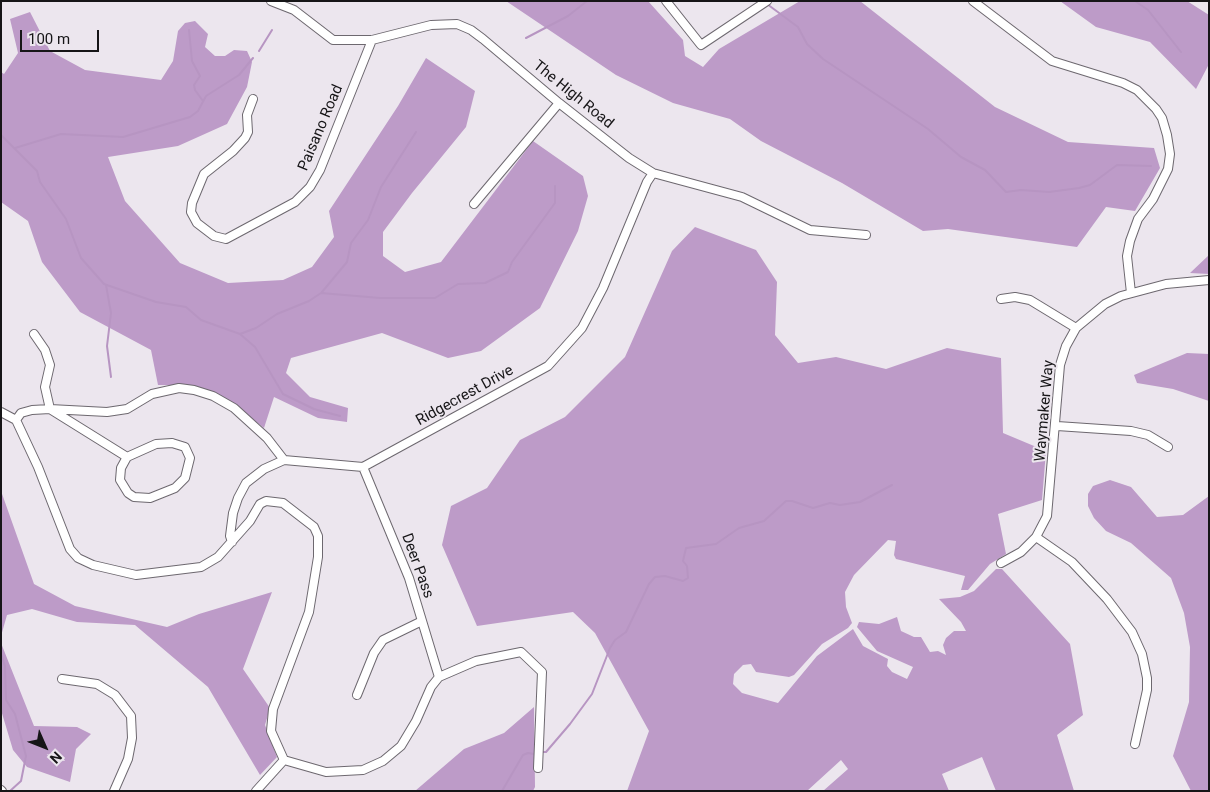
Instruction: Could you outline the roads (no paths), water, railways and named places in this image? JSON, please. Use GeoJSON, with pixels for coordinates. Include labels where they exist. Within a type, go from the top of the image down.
{"type":"FeatureCollection","features":[{"type":"Feature","properties":{"kind":"street","name":"The High Road"},"geometry":{"type":"LineString","coordinates":[[271,1],[294,10],[333,40],[372,40],[431,25],[457,24],[471,30],[483,39],[559,103],[629,158],[653,173],[742,197],[810,230],[866,235]]}},
{"type":"Feature","properties":{"kind":"street"},"geometry":{"type":"LineString","coordinates":[[666,1],[701,45],[767,1]]}},
{"type":"Feature","properties":{"kind":"street"},"geometry":{"type":"LineString","coordinates":[[973,1],[1052,61],[1122,83],[1137,90],[1156,109],[1162,118],[1168,134],[1170,154],[1168,168],[1153,200],[1138,219],[1130,241],[1127,256],[1132,292]]}},
{"type":"Feature","properties":{"kind":"street","name":"Paisano Road"},"geometry":{"type":"LineString","coordinates":[[252,99],[247,116],[248,132],[245,138],[234,151],[204,174],[192,203],[191,212],[197,223],[214,236],[226,239],[295,202],[310,188],[320,170],[372,40]]}},
{"type":"Feature","properties":{"kind":"street"},"geometry":{"type":"LineString","coordinates":[[474,204],[559,103]]}},
{"type":"Feature","properties":{"kind":"street","name":"Ridgecrest Drive"},"geometry":{"type":"LineString","coordinates":[[363,467],[548,366],[582,328],[603,288],[647,182],[653,173]]}},
{"type":"Feature","properties":{"kind":"street","name":"Waymaker Way"},"geometry":{"type":"LineString","coordinates":[[1001,563],[1021,552],[1036,537],[1047,516],[1060,364],[1066,346],[1076,328],[1105,304],[1132,292],[1166,284],[1209,280]]}},
{"type":"Feature","properties":{"kind":"street"},"geometry":{"type":"LineString","coordinates":[[1001,299],[1015,297],[1030,300],[1076,328]]}},
{"type":"Feature","properties":{"kind":"street"},"geometry":{"type":"LineString","coordinates":[[34,334],[45,350],[50,365],[45,387],[50,409],[127,457]]}},
{"type":"Feature","properties":{"kind":"street"},"geometry":{"type":"LineString","coordinates":[[16,420],[21,414],[32,410],[107,412],[127,409],[152,394],[179,388],[194,390],[213,396],[234,408],[267,438],[284,460]]}},
{"type":"Feature","properties":{"kind":"street"},"geometry":{"type":"LineString","coordinates":[[1,412],[16,420],[38,467],[70,549],[78,558],[109,570],[136,575],[200,567],[218,557],[232,542],[260,504],[266,501],[283,503],[314,527],[318,536],[318,557],[309,612],[273,709],[271,731],[284,760],[326,772],[363,770],[383,761],[401,746],[416,721],[431,687],[439,677],[476,661],[521,652],[542,672],[538,768]]}},
{"type":"Feature","properties":{"kind":"street"},"geometry":{"type":"LineString","coordinates":[[1056,426],[1131,431],[1148,435],[1168,447]]}},
{"type":"Feature","properties":{"kind":"street"},"geometry":{"type":"LineString","coordinates":[[172,443],[185,447],[190,458],[185,478],[175,488],[164,494],[142,498],[134,497],[122,488],[120,480],[121,468],[127,457],[156,444],[172,443]]}},
{"type":"Feature","properties":{"kind":"street"},"geometry":{"type":"LineString","coordinates":[[232,542],[230,536],[233,513],[246,483],[264,469],[284,460],[363,467]]}},
{"type":"Feature","properties":{"kind":"street","name":"Deer Pass"},"geometry":{"type":"LineString","coordinates":[[363,467],[409,578],[439,677]]}},
{"type":"Feature","properties":{"kind":"street"},"geometry":{"type":"LineString","coordinates":[[1036,537],[1072,562],[1107,599],[1132,632],[1142,654],[1147,678],[1147,690],[1135,744]]}},
{"type":"Feature","properties":{"kind":"street"},"geometry":{"type":"LineString","coordinates":[[357,695],[374,653],[383,640],[422,621]]}},
{"type":"Feature","properties":{"kind":"street"},"geometry":{"type":"LineString","coordinates":[[62,679],[96,684],[115,695],[131,716],[132,738],[128,759],[114,791]]}},
{"type":"Feature","properties":{"kind":"street"},"geometry":{"type":"LineString","coordinates":[[256,791],[284,760]]}},
{"type":"Feature","properties":{"kind":"waterway"},"geometry":{"type":"LineString","coordinates":[[526,38],[568,16],[587,1]]}},
{"type":"Feature","properties":{"kind":"waterway"},"geometry":{"type":"LineString","coordinates":[[1135,1],[1148,10],[1181,52]]}},
{"type":"Feature","properties":{"kind":"waterway"},"geometry":{"type":"LineString","coordinates":[[767,4],[798,27],[807,44],[823,59],[928,129],[961,157],[985,170],[1006,192],[1021,190],[1049,192],[1079,188],[1090,185],[1117,165],[1151,166]]}},
{"type":"Feature","properties":{"kind":"waterway"},"geometry":{"type":"LineString","coordinates":[[189,30],[192,61],[200,76],[194,85],[195,90],[203,101]]}},
{"type":"Feature","properties":{"kind":"waterway"},"geometry":{"type":"LineString","coordinates":[[259,51],[272,30]]}},
{"type":"Feature","properties":{"kind":"waterway"},"geometry":{"type":"LineString","coordinates":[[15,148],[61,134],[123,137],[190,117],[198,111],[206,96],[239,75],[253,58]]}},
{"type":"Feature","properties":{"kind":"waterway"},"geometry":{"type":"LineString","coordinates":[[322,292],[347,262],[351,243],[368,220],[381,187],[416,132]]}},
{"type":"Feature","properties":{"kind":"waterway"},"geometry":{"type":"LineString","coordinates":[[1,135],[37,171],[40,182],[66,219],[81,258],[104,284],[156,302],[186,307],[201,320],[240,334],[255,347],[283,394],[314,409],[340,416]]}},
{"type":"Feature","properties":{"kind":"waterway"},"geometry":{"type":"LineString","coordinates":[[240,334],[256,328],[277,314],[309,301],[321,293],[380,298],[435,298],[458,284],[485,283],[508,272],[512,262],[555,203],[555,186]]}},
{"type":"Feature","properties":{"kind":"waterway"},"geometry":{"type":"LineString","coordinates":[[106,285],[111,313],[107,346],[111,377]]}},
{"type":"Feature","properties":{"kind":"waterway"},"geometry":{"type":"LineString","coordinates":[[543,752],[546,752],[570,724],[592,694],[610,648],[615,640],[626,632],[649,584],[655,577],[665,576],[683,581],[688,578],[687,566],[683,561],[686,548],[716,544],[739,528],[764,521],[786,501],[792,501],[813,508],[830,503],[840,505],[860,502],[892,485]]}},
{"type":"Feature","properties":{"kind":"waterway"},"geometry":{"type":"LineString","coordinates":[[1,654],[5,666],[6,700],[15,714],[26,756],[21,781],[10,791]]}},
{"type":"Feature","properties":{"kind":"waterway"},"geometry":{"type":"LineString","coordinates":[[502,791],[523,755],[528,753],[534,754]]}}]}
